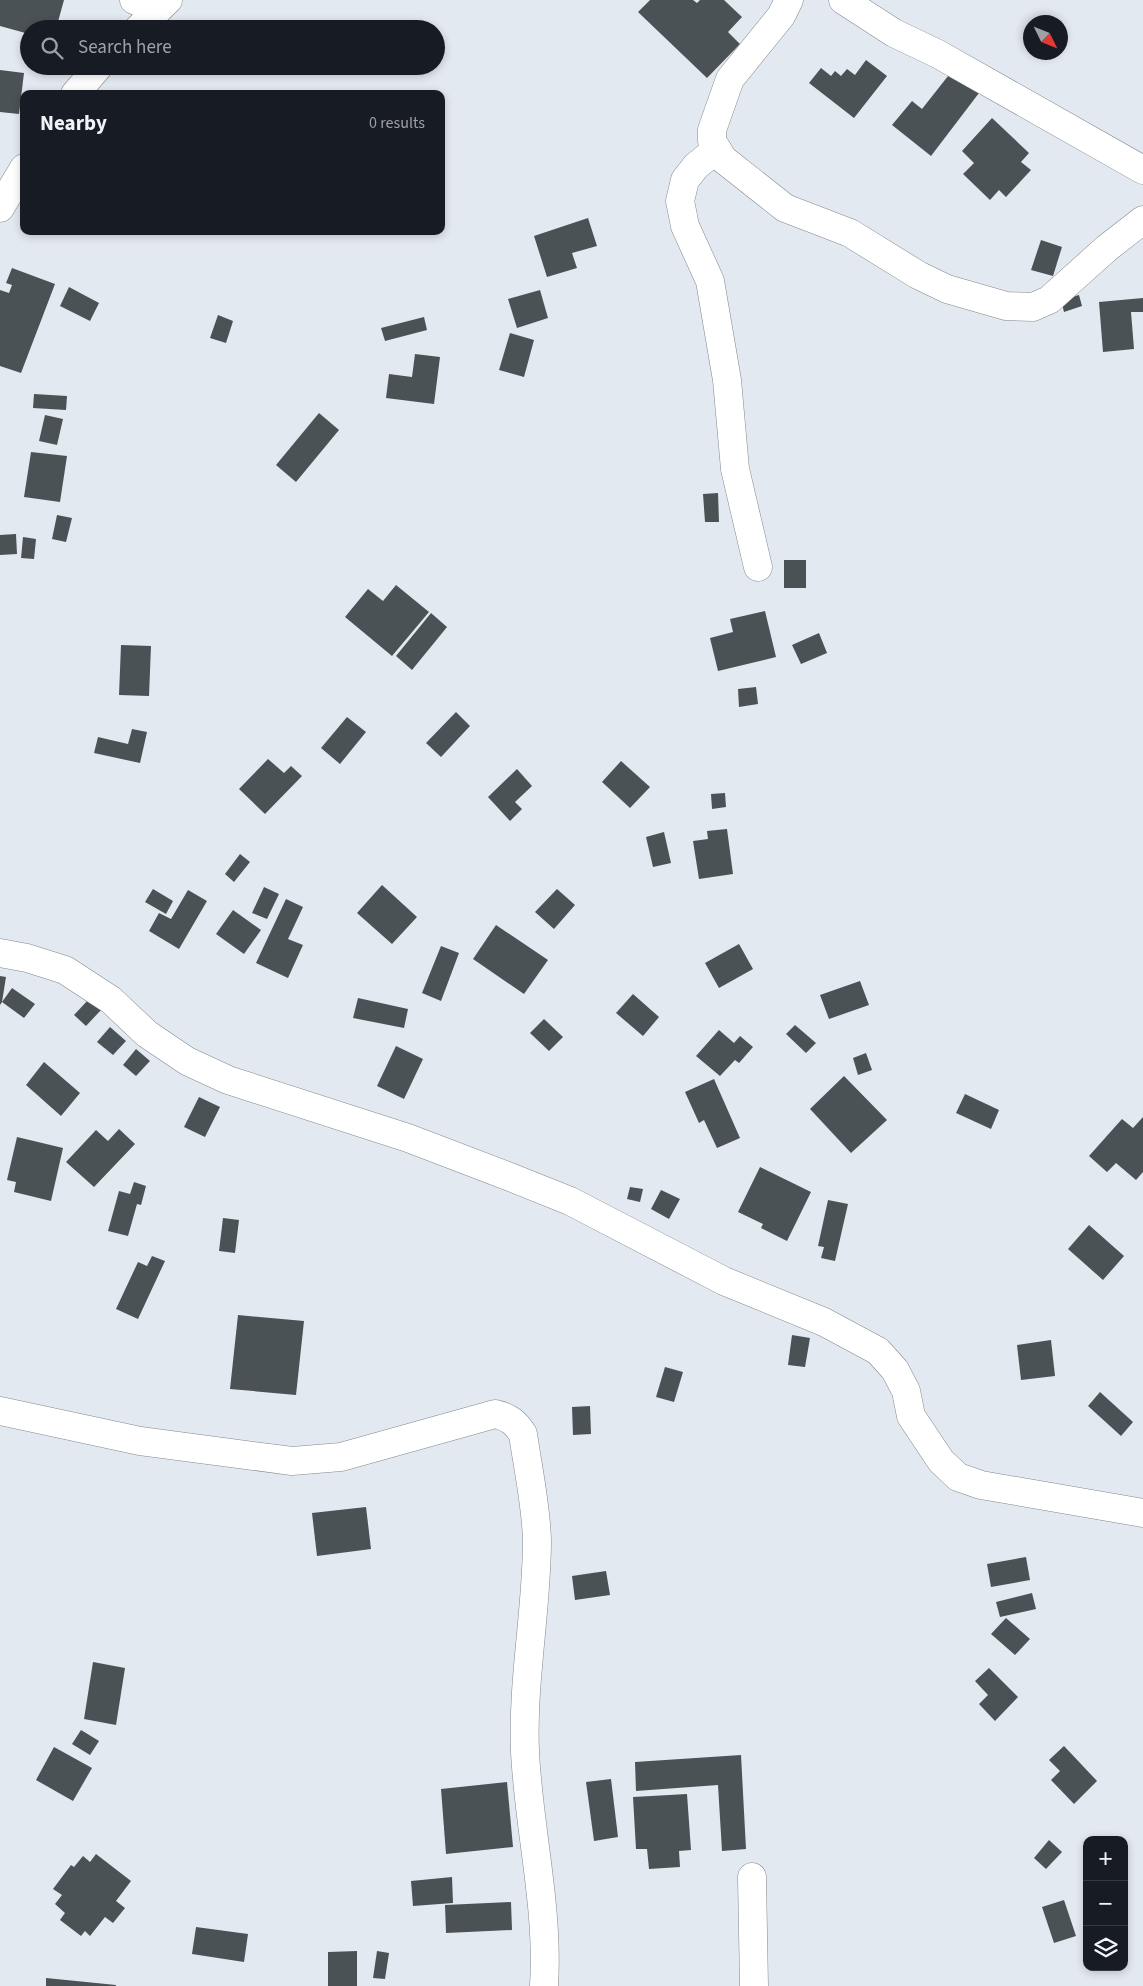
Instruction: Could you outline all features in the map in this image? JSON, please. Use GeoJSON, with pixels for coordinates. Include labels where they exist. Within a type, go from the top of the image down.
{"type":"FeatureCollection","features":[{"type":"Feature","properties":{"kind":"street"},"geometry":{"type":"LineString","coordinates":[[789,0],[782,16],[730,80],[712,130],[712,141],[723,159],[786,208],[850,233],[918,274],[947,289],[1006,306],[1033,307],[1049,300],[1107,248],[1143,220]]}},
{"type":"Feature","properties":{"kind":"street"},"geometry":{"type":"LineString","coordinates":[[843,0],[894,32],[938,54],[1143,170]]}},
{"type":"Feature","properties":{"kind":"street"},"geometry":{"type":"LineString","coordinates":[[143,20],[153,3]]}},
{"type":"Feature","properties":{"kind":"street"},"geometry":{"type":"LineString","coordinates":[[79,90],[92,75]]}},
{"type":"Feature","properties":{"kind":"street"},"geometry":{"type":"LineString","coordinates":[[717,149],[696,166],[686,180],[680,201],[686,226],[710,281],[727,380],[735,469],[758,567]]}},
{"type":"Feature","properties":{"kind":"street"},"geometry":{"type":"LineString","coordinates":[[0,208],[20,175]]}},
{"type":"Feature","properties":{"kind":"street"},"geometry":{"type":"LineString","coordinates":[[0,953],[27,958],[65,970],[111,1000],[155,1039],[187,1061],[228,1080],[408,1138],[510,1176],[570,1201],[724,1281],[824,1322],[878,1351],[895,1370],[906,1391],[911,1416],[941,1461],[958,1477],[990,1487],[1143,1514]]}},
{"type":"Feature","properties":{"kind":"street"},"geometry":{"type":"LineString","coordinates":[[0,1411],[140,1442],[292,1461],[341,1457],[495,1414],[506,1417],[516,1424],[523,1434],[537,1539],[525,1749],[528,1801],[542,1898],[546,1953],[544,1986]]}},
{"type":"Feature","properties":{"kind":"street"},"geometry":{"type":"LineString","coordinates":[[752,1877],[754,1986]]}},
{"type":"Feature","properties":{"kind":"building"},"geometry":{"type":"Polygon","coordinates":[[[0,0],[64,0],[58,20],[20,20],[20,32],[0,26],[0,0]]]}},
{"type":"Feature","properties":{"kind":"building"},"geometry":{"type":"Polygon","coordinates":[[[650,0],[693,0],[697,3],[700,0],[724,0],[742,17],[728,32],[740,44],[707,78],[638,12],[650,0]]]}},
{"type":"Feature","properties":{"kind":"building"},"geometry":{"type":"Polygon","coordinates":[[[866,60],[887,76],[854,118],[809,83],[821,68],[831,76],[835,71],[841,76],[847,69],[855,75],[866,60]]]}},
{"type":"Feature","properties":{"kind":"building"},"geometry":{"type":"Polygon","coordinates":[[[0,70],[20,72],[20,75],[24,75],[22,90],[20,90],[19,114],[0,112],[0,70]]]}},
{"type":"Feature","properties":{"kind":"building"},"geometry":{"type":"Polygon","coordinates":[[[952,71],[979,93],[931,156],[892,125],[912,101],[922,109],[952,71]]]}},
{"type":"Feature","properties":{"kind":"building"},"geometry":{"type":"Polygon","coordinates":[[[992,118],[1029,153],[1021,162],[1031,170],[1006,197],[999,190],[990,200],[963,174],[974,163],[962,151],[992,118]]]}},
{"type":"Feature","properties":{"kind":"building"},"geometry":{"type":"Polygon","coordinates":[[[588,218],[597,246],[572,253],[577,268],[547,277],[534,236],[588,218]]]}},
{"type":"Feature","properties":{"kind":"building"},"geometry":{"type":"Polygon","coordinates":[[[1041,240],[1062,247],[1053,276],[1031,270],[1041,240]]]}},
{"type":"Feature","properties":{"kind":"building"},"geometry":{"type":"Polygon","coordinates":[[[12,268],[55,284],[21,373],[0,366],[0,290],[9,293],[12,285],[6,283],[12,268]]]}},
{"type":"Feature","properties":{"kind":"building"},"geometry":{"type":"Polygon","coordinates":[[[69,287],[99,303],[90,321],[60,306],[69,287]]]}},
{"type":"Feature","properties":{"kind":"building"},"geometry":{"type":"Polygon","coordinates":[[[540,290],[548,318],[517,328],[508,299],[540,290]]]}},
{"type":"Feature","properties":{"kind":"building"},"geometry":{"type":"Polygon","coordinates":[[[1079,295],[1082,306],[1064,312],[1061,300],[1079,295]]]}},
{"type":"Feature","properties":{"kind":"building"},"geometry":{"type":"Polygon","coordinates":[[[1143,298],[1143,312],[1131,312],[1134,349],[1103,352],[1099,302],[1143,298]]]}},
{"type":"Feature","properties":{"kind":"building"},"geometry":{"type":"Polygon","coordinates":[[[218,315],[233,321],[226,343],[210,338],[218,315]]]}},
{"type":"Feature","properties":{"kind":"building"},"geometry":{"type":"Polygon","coordinates":[[[424,317],[427,330],[385,341],[381,328],[424,317]]]}},
{"type":"Feature","properties":{"kind":"building"},"geometry":{"type":"Polygon","coordinates":[[[510,333],[534,340],[524,377],[499,370],[510,333]]]}},
{"type":"Feature","properties":{"kind":"building"},"geometry":{"type":"Polygon","coordinates":[[[415,354],[440,357],[434,404],[386,398],[389,374],[412,377],[415,354]]]}},
{"type":"Feature","properties":{"kind":"building"},"geometry":{"type":"Polygon","coordinates":[[[34,394],[67,396],[66,410],[33,408],[34,394]]]}},
{"type":"Feature","properties":{"kind":"building"},"geometry":{"type":"Polygon","coordinates":[[[319,413],[339,430],[296,482],[276,465],[319,413]]]}},
{"type":"Feature","properties":{"kind":"building"},"geometry":{"type":"Polygon","coordinates":[[[45,415],[63,419],[57,445],[39,441],[45,415]]]}},
{"type":"Feature","properties":{"kind":"building"},"geometry":{"type":"Polygon","coordinates":[[[31,452],[67,456],[60,502],[24,497],[31,452]]]}},
{"type":"Feature","properties":{"kind":"building"},"geometry":{"type":"Polygon","coordinates":[[[718,493],[719,522],[705,522],[703,494],[718,493]]]}},
{"type":"Feature","properties":{"kind":"building"},"geometry":{"type":"Polygon","coordinates":[[[57,515],[72,518],[66,542],[52,539],[57,515]]]}},
{"type":"Feature","properties":{"kind":"building"},"geometry":{"type":"Polygon","coordinates":[[[16,534],[17,554],[0,555],[0,535],[16,534]]]}},
{"type":"Feature","properties":{"kind":"building"},"geometry":{"type":"Polygon","coordinates":[[[23,537],[36,539],[34,559],[21,558],[23,537]]]}},
{"type":"Feature","properties":{"kind":"building"},"geometry":{"type":"Polygon","coordinates":[[[784,560],[806,560],[806,588],[784,588],[784,560]]]}},
{"type":"Feature","properties":{"kind":"building"},"geometry":{"type":"Polygon","coordinates":[[[396,585],[429,612],[392,656],[345,617],[368,589],[383,601],[396,585]]]}},
{"type":"Feature","properties":{"kind":"building"},"geometry":{"type":"Polygon","coordinates":[[[765,611],[776,657],[718,671],[710,638],[733,632],[730,619],[765,611]]]}},
{"type":"Feature","properties":{"kind":"building"},"geometry":{"type":"Polygon","coordinates":[[[431,613],[447,627],[412,670],[396,656],[431,613]]]}},
{"type":"Feature","properties":{"kind":"building"},"geometry":{"type":"Polygon","coordinates":[[[819,633],[827,653],[801,664],[792,645],[819,633]]]}},
{"type":"Feature","properties":{"kind":"building"},"geometry":{"type":"Polygon","coordinates":[[[121,645],[151,646],[149,696],[119,695],[121,645]]]}},
{"type":"Feature","properties":{"kind":"building"},"geometry":{"type":"Polygon","coordinates":[[[756,687],[758,704],[739,707],[738,689],[756,687]]]}},
{"type":"Feature","properties":{"kind":"building"},"geometry":{"type":"Polygon","coordinates":[[[456,712],[470,726],[441,757],[426,743],[456,712]]]}},
{"type":"Feature","properties":{"kind":"building"},"geometry":{"type":"Polygon","coordinates":[[[347,717],[366,732],[340,764],[321,748],[347,717]]]}},
{"type":"Feature","properties":{"kind":"building"},"geometry":{"type":"Polygon","coordinates":[[[132,729],[147,732],[140,763],[94,753],[98,737],[128,744],[132,729]]]}},
{"type":"Feature","properties":{"kind":"building"},"geometry":{"type":"Polygon","coordinates":[[[268,759],[284,773],[291,766],[302,776],[265,814],[239,789],[268,759]]]}},
{"type":"Feature","properties":{"kind":"building"},"geometry":{"type":"Polygon","coordinates":[[[621,761],[650,787],[630,808],[602,782],[621,761]]]}},
{"type":"Feature","properties":{"kind":"building"},"geometry":{"type":"Polygon","coordinates":[[[517,769],[532,786],[515,802],[522,809],[510,821],[488,797],[517,769]]]}},
{"type":"Feature","properties":{"kind":"building"},"geometry":{"type":"Polygon","coordinates":[[[725,793],[726,807],[712,809],[711,794],[725,793]]]}},
{"type":"Feature","properties":{"kind":"building"},"geometry":{"type":"Polygon","coordinates":[[[727,829],[733,874],[699,879],[693,841],[708,839],[707,831],[727,829]]]}},
{"type":"Feature","properties":{"kind":"building"},"geometry":{"type":"Polygon","coordinates":[[[664,832],[671,863],[653,867],[646,837],[664,832]]]}},
{"type":"Feature","properties":{"kind":"building"},"geometry":{"type":"Polygon","coordinates":[[[240,854],[250,862],[234,882],[225,874],[240,854]]]}},
{"type":"Feature","properties":{"kind":"building"},"geometry":{"type":"Polygon","coordinates":[[[382,885],[417,917],[392,944],[357,913],[382,885]]]}},
{"type":"Feature","properties":{"kind":"building"},"geometry":{"type":"Polygon","coordinates":[[[264,887],[279,894],[267,919],[252,913],[264,887]]]}},
{"type":"Feature","properties":{"kind":"building"},"geometry":{"type":"Polygon","coordinates":[[[153,889],[173,901],[166,914],[145,902],[153,889]]]}},
{"type":"Feature","properties":{"kind":"building"},"geometry":{"type":"Polygon","coordinates":[[[557,889],[575,905],[554,929],[535,912],[557,889]]]}},
{"type":"Feature","properties":{"kind":"building"},"geometry":{"type":"Polygon","coordinates":[[[188,890],[207,901],[179,949],[149,931],[159,913],[171,919],[188,890]]]}},
{"type":"Feature","properties":{"kind":"building"},"geometry":{"type":"Polygon","coordinates":[[[286,899],[303,907],[288,939],[303,945],[288,978],[256,963],[286,899]]]}},
{"type":"Feature","properties":{"kind":"building"},"geometry":{"type":"Polygon","coordinates":[[[233,910],[261,930],[244,954],[216,934],[233,910]]]}},
{"type":"Feature","properties":{"kind":"building"},"geometry":{"type":"Polygon","coordinates":[[[496,925],[548,960],[524,994],[473,959],[496,925]]]}},
{"type":"Feature","properties":{"kind":"building"},"geometry":{"type":"Polygon","coordinates":[[[739,944],[753,969],[719,988],[705,963],[739,944]]]}},
{"type":"Feature","properties":{"kind":"building"},"geometry":{"type":"Polygon","coordinates":[[[441,946],[459,953],[441,1001],[422,993],[441,946]]]}},
{"type":"Feature","properties":{"kind":"building"},"geometry":{"type":"Polygon","coordinates":[[[0,976],[6,977],[0,1005],[0,976]]]}},
{"type":"Feature","properties":{"kind":"building"},"geometry":{"type":"Polygon","coordinates":[[[860,981],[869,1005],[829,1019],[820,995],[860,981]]]}},
{"type":"Feature","properties":{"kind":"building"},"geometry":{"type":"Polygon","coordinates":[[[12,988],[35,1004],[24,1018],[2,1002],[12,988]]]}},
{"type":"Feature","properties":{"kind":"building"},"geometry":{"type":"Polygon","coordinates":[[[633,994],[659,1017],[643,1036],[616,1013],[633,994]]]}},
{"type":"Feature","properties":{"kind":"building"},"geometry":{"type":"Polygon","coordinates":[[[358,998],[408,1009],[404,1028],[353,1018],[358,998]]]}},
{"type":"Feature","properties":{"kind":"building"},"geometry":{"type":"Polygon","coordinates":[[[89,999],[101,1010],[86,1026],[74,1015],[89,999]]]}},
{"type":"Feature","properties":{"kind":"building"},"geometry":{"type":"Polygon","coordinates":[[[544,1019],[563,1037],[549,1051],[530,1033],[544,1019]]]}},
{"type":"Feature","properties":{"kind":"building"},"geometry":{"type":"Polygon","coordinates":[[[795,1025],[816,1043],[806,1053],[786,1034],[795,1025]]]}},
{"type":"Feature","properties":{"kind":"building"},"geometry":{"type":"Polygon","coordinates":[[[110,1027],[126,1041],[113,1055],[97,1042],[110,1027]]]}},
{"type":"Feature","properties":{"kind":"building"},"geometry":{"type":"Polygon","coordinates":[[[719,1030],[734,1043],[740,1036],[753,1047],[739,1063],[735,1060],[720,1076],[696,1056],[719,1030]]]}},
{"type":"Feature","properties":{"kind":"building"},"geometry":{"type":"Polygon","coordinates":[[[396,1046],[423,1059],[404,1099],[377,1086],[396,1046]]]}},
{"type":"Feature","properties":{"kind":"building"},"geometry":{"type":"Polygon","coordinates":[[[136,1049],[150,1061],[136,1076],[123,1065],[136,1049]]]}},
{"type":"Feature","properties":{"kind":"building"},"geometry":{"type":"Polygon","coordinates":[[[866,1053],[872,1070],[858,1075],[853,1058],[866,1053]]]}},
{"type":"Feature","properties":{"kind":"building"},"geometry":{"type":"Polygon","coordinates":[[[44,1062],[80,1093],[61,1116],[26,1085],[44,1062]]]}},
{"type":"Feature","properties":{"kind":"building"},"geometry":{"type":"Polygon","coordinates":[[[844,1076],[887,1120],[851,1153],[810,1109],[844,1076]]]}},
{"type":"Feature","properties":{"kind":"building"},"geometry":{"type":"Polygon","coordinates":[[[714,1079],[740,1138],[717,1148],[704,1120],[699,1123],[685,1092],[714,1079]]]}},
{"type":"Feature","properties":{"kind":"building"},"geometry":{"type":"Polygon","coordinates":[[[965,1094],[999,1110],[991,1129],[956,1113],[965,1094]]]}},
{"type":"Feature","properties":{"kind":"building"},"geometry":{"type":"Polygon","coordinates":[[[199,1097],[220,1107],[205,1137],[184,1127],[199,1097]]]}},
{"type":"Feature","properties":{"kind":"building"},"geometry":{"type":"Polygon","coordinates":[[[1143,1117],[1143,1172],[1136,1180],[1116,1163],[1107,1172],[1089,1156],[1122,1119],[1133,1128],[1143,1117]]]}},
{"type":"Feature","properties":{"kind":"building"},"geometry":{"type":"Polygon","coordinates":[[[119,1129],[135,1144],[94,1187],[66,1162],[96,1130],[108,1141],[119,1129]]]}},
{"type":"Feature","properties":{"kind":"building"},"geometry":{"type":"Polygon","coordinates":[[[17,1137],[63,1148],[51,1201],[14,1192],[16,1182],[7,1180],[17,1137]]]}},
{"type":"Feature","properties":{"kind":"building"},"geometry":{"type":"Polygon","coordinates":[[[760,1167],[811,1192],[787,1241],[761,1228],[763,1224],[738,1212],[760,1167]]]}},
{"type":"Feature","properties":{"kind":"building"},"geometry":{"type":"Polygon","coordinates":[[[134,1182],[146,1186],[141,1205],[137,1204],[128,1236],[108,1231],[119,1191],[130,1194],[134,1182]]]}},
{"type":"Feature","properties":{"kind":"building"},"geometry":{"type":"Polygon","coordinates":[[[630,1187],[643,1189],[640,1202],[627,1199],[630,1187]]]}},
{"type":"Feature","properties":{"kind":"building"},"geometry":{"type":"Polygon","coordinates":[[[661,1190],[680,1199],[669,1219],[651,1209],[661,1190]]]}},
{"type":"Feature","properties":{"kind":"building"},"geometry":{"type":"Polygon","coordinates":[[[828,1200],[848,1204],[835,1261],[821,1258],[824,1247],[818,1246],[828,1200]]]}},
{"type":"Feature","properties":{"kind":"building"},"geometry":{"type":"Polygon","coordinates":[[[223,1218],[239,1220],[235,1253],[219,1251],[223,1218]]]}},
{"type":"Feature","properties":{"kind":"building"},"geometry":{"type":"Polygon","coordinates":[[[1089,1225],[1124,1256],[1103,1280],[1068,1249],[1089,1225]]]}},
{"type":"Feature","properties":{"kind":"building"},"geometry":{"type":"Polygon","coordinates":[[[152,1256],[165,1261],[138,1319],[116,1309],[138,1262],[147,1266],[152,1256]]]}},
{"type":"Feature","properties":{"kind":"building"},"geometry":{"type":"Polygon","coordinates":[[[238,1315],[304,1321],[296,1395],[230,1389],[238,1315]]]}},
{"type":"Feature","properties":{"kind":"building"},"geometry":{"type":"Polygon","coordinates":[[[792,1335],[810,1338],[805,1367],[788,1365],[792,1335]]]}},
{"type":"Feature","properties":{"kind":"building"},"geometry":{"type":"Polygon","coordinates":[[[1051,1340],[1055,1376],[1021,1380],[1017,1345],[1051,1340]]]}},
{"type":"Feature","properties":{"kind":"building"},"geometry":{"type":"Polygon","coordinates":[[[665,1367],[683,1372],[674,1402],[656,1397],[665,1367]]]}},
{"type":"Feature","properties":{"kind":"building"},"geometry":{"type":"Polygon","coordinates":[[[1100,1392],[1133,1422],[1121,1436],[1088,1406],[1100,1392]]]}},
{"type":"Feature","properties":{"kind":"building"},"geometry":{"type":"Polygon","coordinates":[[[590,1406],[591,1434],[573,1435],[572,1407],[590,1406]]]}},
{"type":"Feature","properties":{"kind":"building"},"geometry":{"type":"Polygon","coordinates":[[[366,1507],[371,1549],[317,1556],[312,1513],[366,1507]]]}},
{"type":"Feature","properties":{"kind":"building"},"geometry":{"type":"Polygon","coordinates":[[[1026,1557],[1030,1580],[991,1587],[987,1564],[1026,1557]]]}},
{"type":"Feature","properties":{"kind":"building"},"geometry":{"type":"Polygon","coordinates":[[[606,1571],[610,1595],[575,1600],[572,1576],[606,1571]]]}},
{"type":"Feature","properties":{"kind":"building"},"geometry":{"type":"Polygon","coordinates":[[[1032,1593],[1036,1609],[1000,1617],[996,1602],[1032,1593]]]}},
{"type":"Feature","properties":{"kind":"building"},"geometry":{"type":"Polygon","coordinates":[[[1006,1618],[1030,1639],[1015,1655],[991,1634],[1006,1618]]]}},
{"type":"Feature","properties":{"kind":"building"},"geometry":{"type":"Polygon","coordinates":[[[93,1662],[125,1668],[116,1725],[84,1719],[93,1662]]]}},
{"type":"Feature","properties":{"kind":"building"},"geometry":{"type":"Polygon","coordinates":[[[989,1668],[1018,1697],[995,1721],[979,1704],[988,1695],[975,1681],[989,1668]]]}},
{"type":"Feature","properties":{"kind":"building"},"geometry":{"type":"Polygon","coordinates":[[[81,1730],[99,1741],[90,1755],[72,1744],[81,1730]]]}},
{"type":"Feature","properties":{"kind":"building"},"geometry":{"type":"Polygon","coordinates":[[[1064,1746],[1097,1781],[1074,1804],[1051,1780],[1060,1771],[1049,1760],[1064,1746]]]}},
{"type":"Feature","properties":{"kind":"building"},"geometry":{"type":"Polygon","coordinates":[[[54,1747],[92,1768],[73,1801],[36,1780],[54,1747]]]}},
{"type":"Feature","properties":{"kind":"building"},"geometry":{"type":"Polygon","coordinates":[[[741,1755],[746,1849],[722,1851],[718,1785],[636,1791],[635,1762],[741,1755]]]}},
{"type":"Feature","properties":{"kind":"building"},"geometry":{"type":"Polygon","coordinates":[[[611,1779],[618,1837],[594,1841],[586,1782],[611,1779]]]}},
{"type":"Feature","properties":{"kind":"building"},"geometry":{"type":"Polygon","coordinates":[[[507,1782],[513,1847],[446,1854],[441,1789],[507,1782]]]}},
{"type":"Feature","properties":{"kind":"building"},"geometry":{"type":"Polygon","coordinates":[[[687,1794],[691,1850],[679,1851],[680,1867],[649,1869],[647,1849],[636,1849],[633,1797],[687,1794]]]}},
{"type":"Feature","properties":{"kind":"building"},"geometry":{"type":"Polygon","coordinates":[[[1049,1840],[1062,1852],[1046,1869],[1034,1858],[1049,1840]]]}},
{"type":"Feature","properties":{"kind":"building"},"geometry":{"type":"Polygon","coordinates":[[[96,1854],[131,1881],[116,1901],[125,1908],[113,1923],[105,1917],[90,1936],[85,1931],[81,1936],[60,1920],[65,1913],[55,1904],[62,1895],[53,1889],[71,1865],[74,1867],[83,1856],[90,1862],[96,1854]]]}},
{"type":"Feature","properties":{"kind":"building"},"geometry":{"type":"Polygon","coordinates":[[[452,1877],[453,1903],[413,1906],[411,1881],[452,1877]]]}},
{"type":"Feature","properties":{"kind":"building"},"geometry":{"type":"Polygon","coordinates":[[[1064,1900],[1076,1936],[1054,1943],[1042,1907],[1064,1900]]]}},
{"type":"Feature","properties":{"kind":"building"},"geometry":{"type":"Polygon","coordinates":[[[511,1902],[512,1930],[446,1933],[445,1905],[511,1902]]]}},
{"type":"Feature","properties":{"kind":"building"},"geometry":{"type":"Polygon","coordinates":[[[196,1927],[248,1934],[244,1962],[192,1954],[196,1927]]]}},
{"type":"Feature","properties":{"kind":"building"},"geometry":{"type":"Polygon","coordinates":[[[357,1951],[357,1986],[328,1986],[328,1952],[357,1951]]]}},
{"type":"Feature","properties":{"kind":"building"},"geometry":{"type":"Polygon","coordinates":[[[377,1951],[389,1953],[385,1979],[373,1978],[377,1951]]]}},
{"type":"Feature","properties":{"kind":"building"},"geometry":{"type":"Polygon","coordinates":[[[46,1978],[116,1985],[116,1986],[46,1986],[46,1978]]]}}]}
